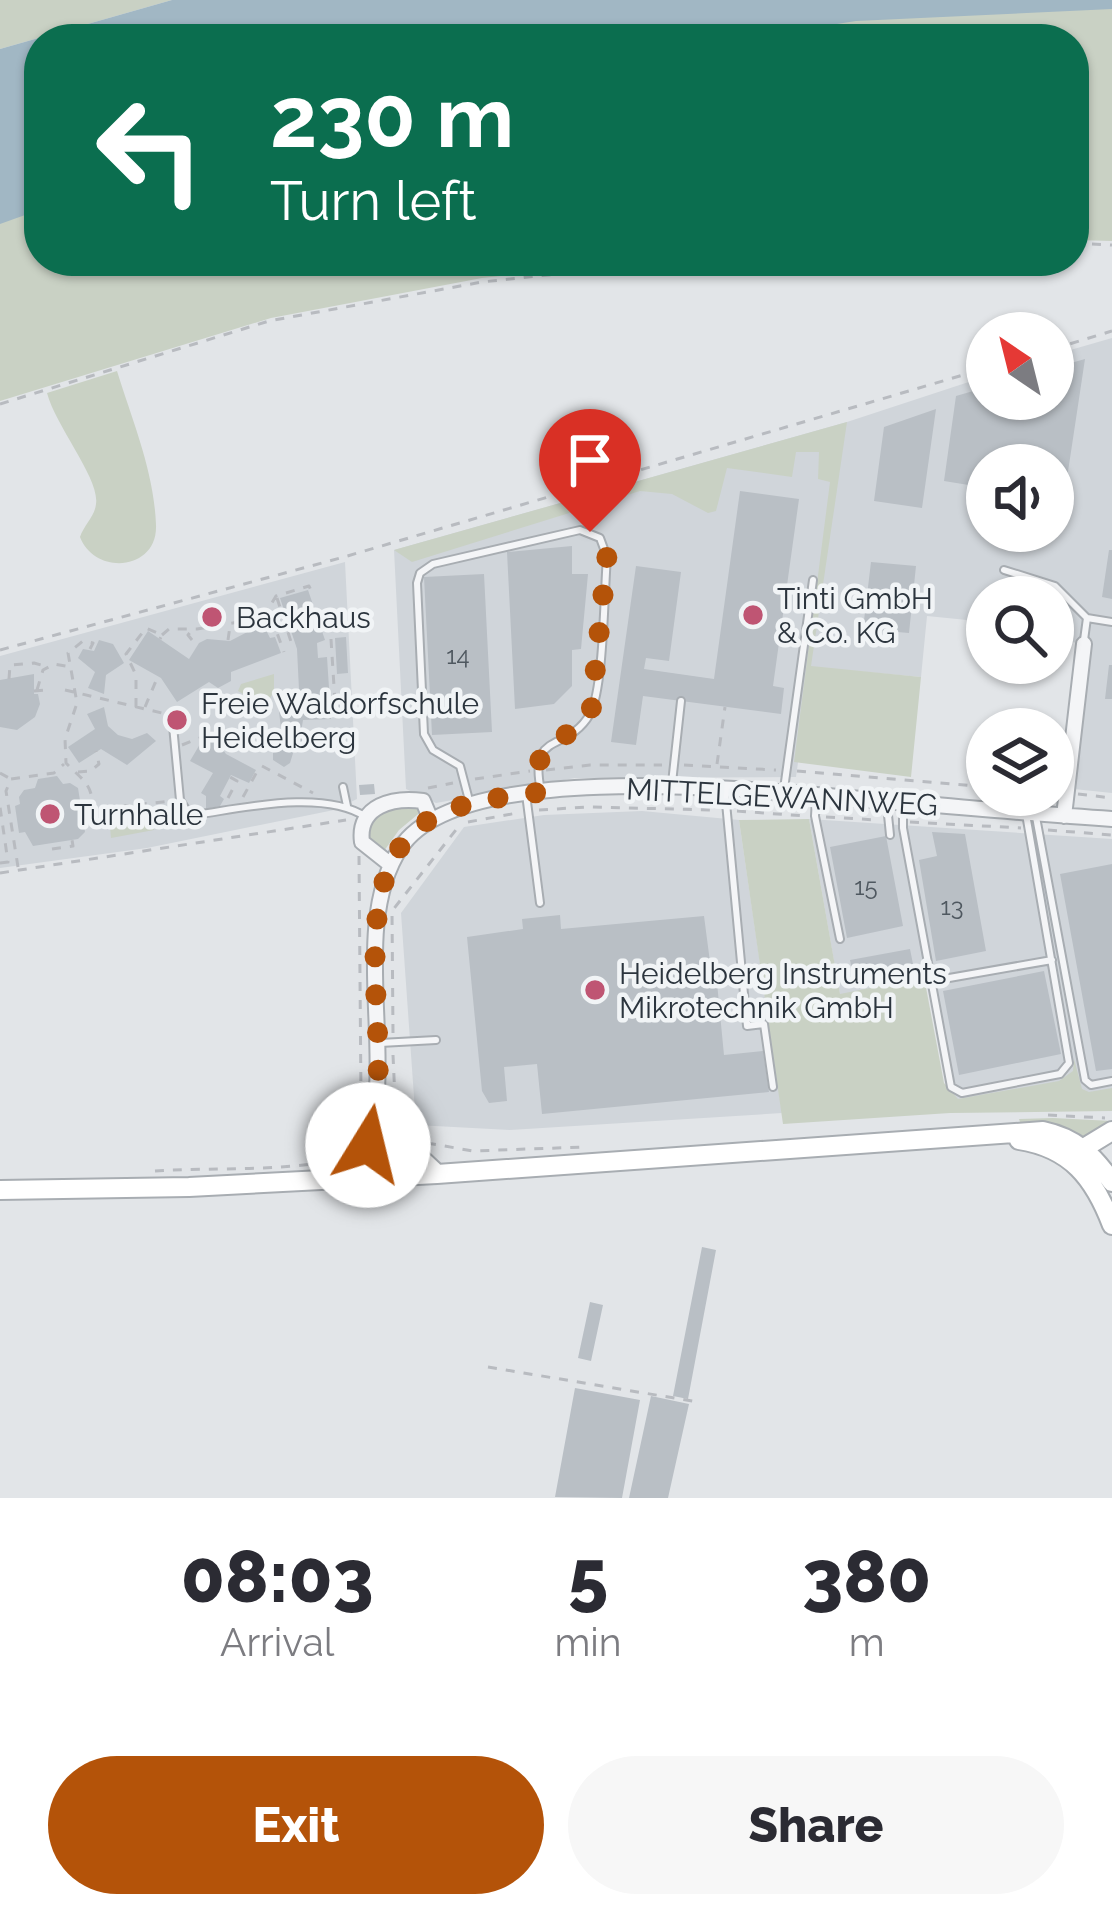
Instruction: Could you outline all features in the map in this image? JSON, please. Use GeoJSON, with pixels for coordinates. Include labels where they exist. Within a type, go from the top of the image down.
{"type":"FeatureCollection","features":[{"type":"Feature","properties":{"kind":"main road"},"geometry":{"type":"LineString","coordinates":[[391,1117],[437,1174]]}},
{"type":"Feature","properties":{"kind":"main road"},"geometry":{"type":"LineString","coordinates":[[1112,1132],[1093,1155],[1098,1192],[1112,1226]]}},
{"type":"Feature","properties":{"kind":"main road"},"geometry":{"type":"LineString","coordinates":[[0,1190],[190,1187],[437,1174],[991,1136],[1093,1155],[1112,1183]]}},
{"type":"Feature","properties":{"kind":"street"},"geometry":{"type":"LineString","coordinates":[[1074,728],[1084,644]]}},
{"type":"Feature","properties":{"kind":"street","name":"MITTELGEWANNWEG"},"geometry":{"type":"LineString","coordinates":[[373,1177],[367,1154],[385,1043],[376,920],[391,865],[410,836],[430,820],[470,804],[533,793],[672,786],[895,802],[1031,821],[1064,816],[1112,819]]}},
{"type":"Feature","properties":{"kind":"street"},"geometry":{"type":"LineString","coordinates":[[391,865],[362,842],[362,816],[381,804],[417,800],[423,801],[430,820]]}},
{"type":"Feature","properties":{"kind":"street","name":"MITTELGEWANNWEG"},"geometry":{"type":"LineString","coordinates":[[373,1177],[387,1152],[391,1117],[377,1091]]}},
{"type":"Feature","properties":{"kind":"lane"},"geometry":{"type":"LineString","coordinates":[[470,804],[460,766],[433,750],[424,734],[420,573],[433,564],[580,530],[600,538],[607,556],[595,698],[584,722],[544,750],[536,762],[529,812],[539,902]]}},
{"type":"Feature","properties":{"kind":"lane"},"geometry":{"type":"LineString","coordinates":[[1004,570],[1055,586],[1087,618],[1112,622]]}},
{"type":"Feature","properties":{"kind":"lane"},"geometry":{"type":"LineString","coordinates":[[784,793],[813,580]]}},
{"type":"Feature","properties":{"kind":"lane"},"geometry":{"type":"LineString","coordinates":[[1084,644],[1087,618]]}},
{"type":"Feature","properties":{"kind":"lane"},"geometry":{"type":"LineString","coordinates":[[672,786],[681,701]]}},
{"type":"Feature","properties":{"kind":"lane"},"geometry":{"type":"LineString","coordinates":[[172,715],[180,800],[187,811],[201,814],[330,802],[362,816]]}},
{"type":"Feature","properties":{"kind":"lane"},"geometry":{"type":"LineString","coordinates":[[343,788],[347,806]]}},
{"type":"Feature","properties":{"kind":"lane"},"geometry":{"type":"LineString","coordinates":[[725,788],[747,1026],[764,1024],[773,1087]]}},
{"type":"Feature","properties":{"kind":"lane"},"geometry":{"type":"LineString","coordinates":[[816,796],[815,816],[840,939]]}},
{"type":"Feature","properties":{"kind":"lane"},"geometry":{"type":"LineString","coordinates":[[890,835],[887,820],[895,802]]}},
{"type":"Feature","properties":{"kind":"lane"},"geometry":{"type":"LineString","coordinates":[[895,802],[952,1087],[962,1093],[1060,1074],[1069,1063],[1031,821]]}},
{"type":"Feature","properties":{"kind":"lane"},"geometry":{"type":"LineString","coordinates":[[1031,821],[1085,1080],[1091,1085],[1112,1081]]}},
{"type":"Feature","properties":{"kind":"lane"},"geometry":{"type":"LineString","coordinates":[[932,981],[1052,960]]}},
{"type":"Feature","properties":{"kind":"lane"},"geometry":{"type":"LineString","coordinates":[[385,1043],[436,1040]]}},
{"type":"Feature","properties":{"kind":"path"},"geometry":{"type":"LineString","coordinates":[[0,404],[268,322],[538,276]]}},
{"type":"Feature","properties":{"kind":"path"},"geometry":{"type":"LineString","coordinates":[[1074,343],[1112,331]]}},
{"type":"Feature","properties":{"kind":"path"},"geometry":{"type":"LineString","coordinates":[[0,650],[297,570],[966,374]]}},
{"type":"Feature","properties":{"kind":"path"},"geometry":{"type":"LineString","coordinates":[[297,570],[301,588]]}},
{"type":"Feature","properties":{"kind":"path"},"geometry":{"type":"LineString","coordinates":[[136,707],[136,674],[126,654],[146,628],[161,637],[169,629],[243,622],[263,618],[276,596],[308,586],[313,595]]}},
{"type":"Feature","properties":{"kind":"path"},"geometry":{"type":"LineString","coordinates":[[276,596],[293,648]]}},
{"type":"Feature","properties":{"kind":"path"},"geometry":{"type":"LineString","coordinates":[[263,618],[277,633],[284,652]]}},
{"type":"Feature","properties":{"kind":"path"},"geometry":{"type":"LineString","coordinates":[[243,622],[245,632]]}},
{"type":"Feature","properties":{"kind":"path"},"geometry":{"type":"LineString","coordinates":[[228,640],[231,624]]}},
{"type":"Feature","properties":{"kind":"path"},"geometry":{"type":"LineString","coordinates":[[192,640],[188,635],[193,629]]}},
{"type":"Feature","properties":{"kind":"path"},"geometry":{"type":"LineString","coordinates":[[331,639],[336,718]]}},
{"type":"Feature","properties":{"kind":"path"},"geometry":{"type":"LineString","coordinates":[[90,649],[93,644],[88,641],[73,646],[68,666],[76,694],[64,747],[66,763],[92,793],[92,809]]}},
{"type":"Feature","properties":{"kind":"path"},"geometry":{"type":"LineString","coordinates":[[0,675],[9,677],[10,665],[17,663],[68,666]]}},
{"type":"Feature","properties":{"kind":"path"},"geometry":{"type":"LineString","coordinates":[[47,690],[36,690],[37,679],[48,667]]}},
{"type":"Feature","properties":{"kind":"path"},"geometry":{"type":"LineString","coordinates":[[145,709],[158,676]]}},
{"type":"Feature","properties":{"kind":"path"},"geometry":{"type":"LineString","coordinates":[[65,690],[172,715]]}},
{"type":"Feature","properties":{"kind":"path"},"geometry":{"type":"LineString","coordinates":[[716,766],[725,707]]}},
{"type":"Feature","properties":{"kind":"path"},"geometry":{"type":"LineString","coordinates":[[175,748],[205,736]]}},
{"type":"Feature","properties":{"kind":"path"},"geometry":{"type":"LineString","coordinates":[[76,772],[99,764],[96,751]]}},
{"type":"Feature","properties":{"kind":"path"},"geometry":{"type":"LineString","coordinates":[[0,773],[11,779],[54,773],[66,763]]}},
{"type":"Feature","properties":{"kind":"path"},"geometry":{"type":"LineString","coordinates":[[239,809],[260,767],[330,802]]}},
{"type":"Feature","properties":{"kind":"path"},"geometry":{"type":"LineString","coordinates":[[228,798],[238,781],[230,777]]}},
{"type":"Feature","properties":{"kind":"path"},"geometry":{"type":"LineString","coordinates":[[11,779],[6,791],[18,870]]}},
{"type":"Feature","properties":{"kind":"path"},"geometry":{"type":"LineString","coordinates":[[1074,796],[1112,798]]}},
{"type":"Feature","properties":{"kind":"path"},"geometry":{"type":"LineString","coordinates":[[84,810],[180,800]]}},
{"type":"Feature","properties":{"kind":"path"},"geometry":{"type":"LineString","coordinates":[[0,863],[8,862],[0,807],[8,807]]}},
{"type":"Feature","properties":{"kind":"path"},"geometry":{"type":"LineString","coordinates":[[391,1117],[385,1043],[392,911],[461,824],[587,807],[887,820]]}},
{"type":"Feature","properties":{"kind":"path"},"geometry":{"type":"LineString","coordinates":[[104,809],[109,815]]}},
{"type":"Feature","properties":{"kind":"path"},"geometry":{"type":"LineString","coordinates":[[152,814],[187,811]]}},
{"type":"Feature","properties":{"kind":"path"},"geometry":{"type":"LineString","coordinates":[[0,873],[362,816]]}},
{"type":"Feature","properties":{"kind":"path"},"geometry":{"type":"LineString","coordinates":[[902,821],[1031,821],[1112,836]]}},
{"type":"Feature","properties":{"kind":"path"},"geometry":{"type":"LineString","coordinates":[[52,849],[73,846],[72,840]]}},
{"type":"Feature","properties":{"kind":"path"},"geometry":{"type":"LineString","coordinates":[[359,851],[361,1106]]}},
{"type":"Feature","properties":{"kind":"path"},"geometry":{"type":"LineString","coordinates":[[141,1172],[309,1164],[353,1154]]}},
{"type":"Feature","properties":{"kind":"path"},"geometry":{"type":"LineString","coordinates":[[488,1367],[698,1402]]}},
{"type":"Feature","properties":{"kind":"shaded area"},"geometry":{"type":"Polygon","coordinates":[[[0,0],[172,0],[88,24],[24,24],[24,42],[0,49],[0,0]]]}},
{"type":"Feature","properties":{"kind":"shaded area"},"geometry":{"type":"Polygon","coordinates":[[[1112,0],[1112,241],[1089,240],[1089,24],[623,24],[1112,0]]]}},
{"type":"Feature","properties":{"kind":"shaded area"},"geometry":{"type":"Polygon","coordinates":[[[24,125],[24,276],[500,276],[271,318],[0,401],[0,133],[24,125]]]}},
{"type":"Feature","properties":{"kind":"shaded area"},"geometry":{"type":"Polygon","coordinates":[[[1112,338],[1112,793],[1074,789],[1092,644],[1074,642],[1074,576],[966,576],[966,620],[927,616],[921,677],[811,667],[796,777],[575,778],[436,803],[406,789],[394,550],[847,422],[966,383],[966,420],[1074,420],[1074,349],[1112,338]]]}},
{"type":"Feature","properties":{"kind":"shaded area"},"geometry":{"type":"Polygon","coordinates":[[[117,371],[147,466],[156,525],[147,552],[124,563],[98,558],[80,537],[95,508],[95,493],[47,393],[117,371]]]}},
{"type":"Feature","properties":{"kind":"shaded area"},"geometry":{"type":"Polygon","coordinates":[[[847,422],[811,666],[921,677],[911,777],[794,762],[830,482],[818,479],[819,452],[796,452],[792,477],[727,468],[716,511],[708,513],[672,494],[640,491],[412,562],[394,550],[847,422]]]}},
{"type":"Feature","properties":{"kind":"shaded area","name":"Freie Waldorfschule Heidelberg"},"geometry":{"type":"Polygon","coordinates":[[[345,562],[357,799],[334,810],[147,848],[0,868],[0,656],[345,562]]]}},
{"type":"Feature","properties":{"kind":"shaded area"},"geometry":{"type":"Polygon","coordinates":[[[274,674],[274,691],[265,707],[238,691],[241,684],[274,674]]]}},
{"type":"Feature","properties":{"kind":"shaded area"},"geometry":{"type":"Polygon","coordinates":[[[419,805],[423,810],[399,830],[384,851],[366,837],[368,820],[381,810],[419,805]]]}},
{"type":"Feature","properties":{"kind":"shaded area"},"geometry":{"type":"Polygon","coordinates":[[[151,809],[154,830],[111,838],[109,815],[151,809]]]}},
{"type":"Feature","properties":{"kind":"shaded area"},"geometry":{"type":"Polygon","coordinates":[[[642,811],[739,820],[782,1113],[510,1130],[416,1125],[401,913],[464,827],[544,815],[642,811]]]}},
{"type":"Feature","properties":{"kind":"shaded area"},"geometry":{"type":"Polygon","coordinates":[[[809,819],[1112,839],[1112,1101],[951,1107],[927,977],[840,995],[809,819]]]}},
{"type":"Feature","properties":{"kind":"shaded area"},"geometry":{"type":"Polygon","coordinates":[[[809,819],[840,994],[924,977],[944,1083],[958,1099],[1059,1081],[1073,1071],[1074,1059],[1082,1089],[1112,1088],[1112,1111],[950,1113],[783,1124],[739,820],[809,819]]]}},
{"type":"Feature","properties":{"kind":"shaded area"},"geometry":{"type":"Polygon","coordinates":[[[1019,1119],[1112,1121],[1112,1126],[1083,1138],[1069,1130],[1021,1125],[1019,1119]]]}},
{"type":"Feature","properties":{"kind":"water"},"geometry":{"type":"Polygon","coordinates":[[[172,0],[1112,0],[1112,9],[837,24],[88,24],[172,0]]]}},
{"type":"Feature","properties":{"kind":"water"},"geometry":{"type":"Polygon","coordinates":[[[24,42],[24,215],[0,224],[0,49],[24,42]]]}},
{"type":"Feature","properties":{"kind":"building"},"geometry":{"type":"Polygon","coordinates":[[[1085,359],[1072,444],[966,444],[966,485],[944,481],[956,396],[966,393],[966,420],[1074,420],[1074,362],[1085,359]]]}},
{"type":"Feature","properties":{"kind":"building"},"geometry":{"type":"Polygon","coordinates":[[[936,409],[922,508],[874,501],[884,427],[936,409]]]}},
{"type":"Feature","properties":{"kind":"building","name":"Tinti GmbH & Co. KG"},"geometry":{"type":"Polygon","coordinates":[[[740,491],[799,499],[773,686],[784,688],[781,714],[643,696],[636,745],[611,742],[636,566],[681,572],[669,661],[646,658],[644,669],[714,679],[740,491]]]}},
{"type":"Feature","properties":{"kind":"building"},"geometry":{"type":"Polygon","coordinates":[[[572,546],[572,574],[588,574],[581,649],[572,650],[572,686],[554,704],[515,709],[507,552],[572,546]]]}},
{"type":"Feature","properties":{"kind":"building"},"geometry":{"type":"Polygon","coordinates":[[[1112,550],[1112,599],[1102,597],[1112,550]]]}},
{"type":"Feature","properties":{"kind":"building"},"geometry":{"type":"Polygon","coordinates":[[[871,562],[916,566],[909,633],[863,629],[871,562]]]}},
{"type":"Feature","properties":{"kind":"building"},"geometry":{"type":"Polygon","coordinates":[[[484,574],[492,732],[432,735],[424,577],[484,574]]]}},
{"type":"Feature","properties":{"kind":"building"},"geometry":{"type":"Polygon","coordinates":[[[308,590],[325,640],[317,643],[318,658],[327,657],[331,719],[303,720],[301,732],[307,734],[308,745],[294,750],[284,767],[273,760],[273,753],[283,744],[279,712],[290,706],[300,710],[297,649],[280,598],[308,590]]]}},
{"type":"Feature","properties":{"kind":"building"},"geometry":{"type":"Polygon","coordinates":[[[263,624],[281,653],[231,672],[231,681],[218,688],[209,682],[177,702],[161,678],[129,660],[148,631],[189,659],[207,639],[230,641],[263,624]]]}},
{"type":"Feature","properties":{"kind":"building"},"geometry":{"type":"Polygon","coordinates":[[[346,637],[348,673],[337,674],[335,638],[346,637]]]}},
{"type":"Feature","properties":{"kind":"building"},"geometry":{"type":"Polygon","coordinates":[[[99,640],[113,644],[124,663],[106,675],[104,694],[88,688],[95,672],[78,658],[83,649],[94,651],[99,640]]]}},
{"type":"Feature","properties":{"kind":"building"},"geometry":{"type":"Polygon","coordinates":[[[1109,665],[1112,699],[1105,699],[1109,665]]]}},
{"type":"Feature","properties":{"kind":"building"},"geometry":{"type":"Polygon","coordinates":[[[34,674],[34,694],[40,704],[35,717],[17,730],[0,727],[0,680],[34,674]]]}},
{"type":"Feature","properties":{"kind":"building"},"geometry":{"type":"Polygon","coordinates":[[[349,695],[350,712],[340,713],[339,696],[349,695]]]}},
{"type":"Feature","properties":{"kind":"building"},"geometry":{"type":"Polygon","coordinates":[[[104,707],[108,726],[118,735],[132,739],[147,733],[156,741],[127,765],[101,749],[79,763],[68,747],[95,729],[87,714],[104,707]]]}},
{"type":"Feature","properties":{"kind":"building"},"geometry":{"type":"Polygon","coordinates":[[[203,739],[217,742],[226,754],[256,770],[249,783],[231,775],[220,806],[206,809],[206,796],[201,793],[213,773],[190,761],[203,739]]]}},
{"type":"Feature","properties":{"kind":"building","name":"Turnhalle"},"geometry":{"type":"Polygon","coordinates":[[[57,776],[63,784],[78,788],[85,832],[78,839],[33,846],[25,832],[19,833],[15,806],[38,779],[57,776]]]}},
{"type":"Feature","properties":{"kind":"building"},"geometry":{"type":"Polygon","coordinates":[[[374,784],[375,794],[360,795],[359,785],[374,784]]]}},
{"type":"Feature","properties":{"kind":"building"},"geometry":{"type":"Polygon","coordinates":[[[932,832],[965,834],[986,951],[936,961],[919,860],[937,856],[932,832]]]}},
{"type":"Feature","properties":{"kind":"building"},"geometry":{"type":"Polygon","coordinates":[[[886,836],[903,926],[847,938],[830,847],[886,836]]]}},
{"type":"Feature","properties":{"kind":"building"},"geometry":{"type":"Polygon","coordinates":[[[1112,864],[1112,1069],[1096,1071],[1060,874],[1112,864]]]}},
{"type":"Feature","properties":{"kind":"building","name":"Heidelberg Instruments Mikrotechnik GmbH"},"geometry":{"type":"Polygon","coordinates":[[[560,915],[561,929],[704,916],[710,962],[715,962],[724,1055],[763,1051],[769,1092],[542,1114],[537,1064],[504,1067],[507,1101],[489,1103],[482,1091],[467,937],[523,929],[522,919],[560,915]]]}},
{"type":"Feature","properties":{"kind":"building"},"geometry":{"type":"Polygon","coordinates":[[[910,949],[915,974],[855,986],[850,960],[910,949]]]}},
{"type":"Feature","properties":{"kind":"building"},"geometry":{"type":"Polygon","coordinates":[[[1044,971],[1061,1054],[959,1075],[943,991],[1044,971]]]}},
{"type":"Feature","properties":{"kind":"building"},"geometry":{"type":"Polygon","coordinates":[[[702,1247],[716,1250],[688,1399],[673,1396],[702,1247]]]}},
{"type":"Feature","properties":{"kind":"building"},"geometry":{"type":"Polygon","coordinates":[[[590,1302],[603,1305],[591,1361],[578,1358],[590,1302]]]}},
{"type":"Feature","properties":{"kind":"building"},"geometry":{"type":"Polygon","coordinates":[[[575,1388],[640,1400],[622,1498],[555,1497],[575,1388]]]}},
{"type":"Feature","properties":{"kind":"building"},"geometry":{"type":"Polygon","coordinates":[[[651,1396],[689,1404],[668,1498],[629,1498],[651,1396]]]}},
{"type":"Feature","properties":{"kind":"place","name":"Tinti GmbH & Co. KG"},"geometry":{"type":"Point","coordinates":[753,615]}},
{"type":"Feature","properties":{"kind":"place","name":"Backhaus"},"geometry":{"type":"Point","coordinates":[212,617]}},
{"type":"Feature","properties":{"kind":"place","name":"Freie Waldorfschule Heidelberg"},"geometry":{"type":"Point","coordinates":[177,720]}},
{"type":"Feature","properties":{"kind":"place","name":"Turnhalle"},"geometry":{"type":"Point","coordinates":[50,814]}},
{"type":"Feature","properties":{"kind":"place","name":"Heidelberg Instruments Mikrotechnik GmbH"},"geometry":{"type":"Point","coordinates":[595,990]}},
{"type":"Feature","properties":{"kind":"route"},"geometry":{"type":"LineString","coordinates":[[368,1145],[377,1091],[376,920],[382,888],[400,848],[430,820],[470,804],[541,792],[536,762],[591,712],[607,556],[600,538],[590,532]]}}]}
